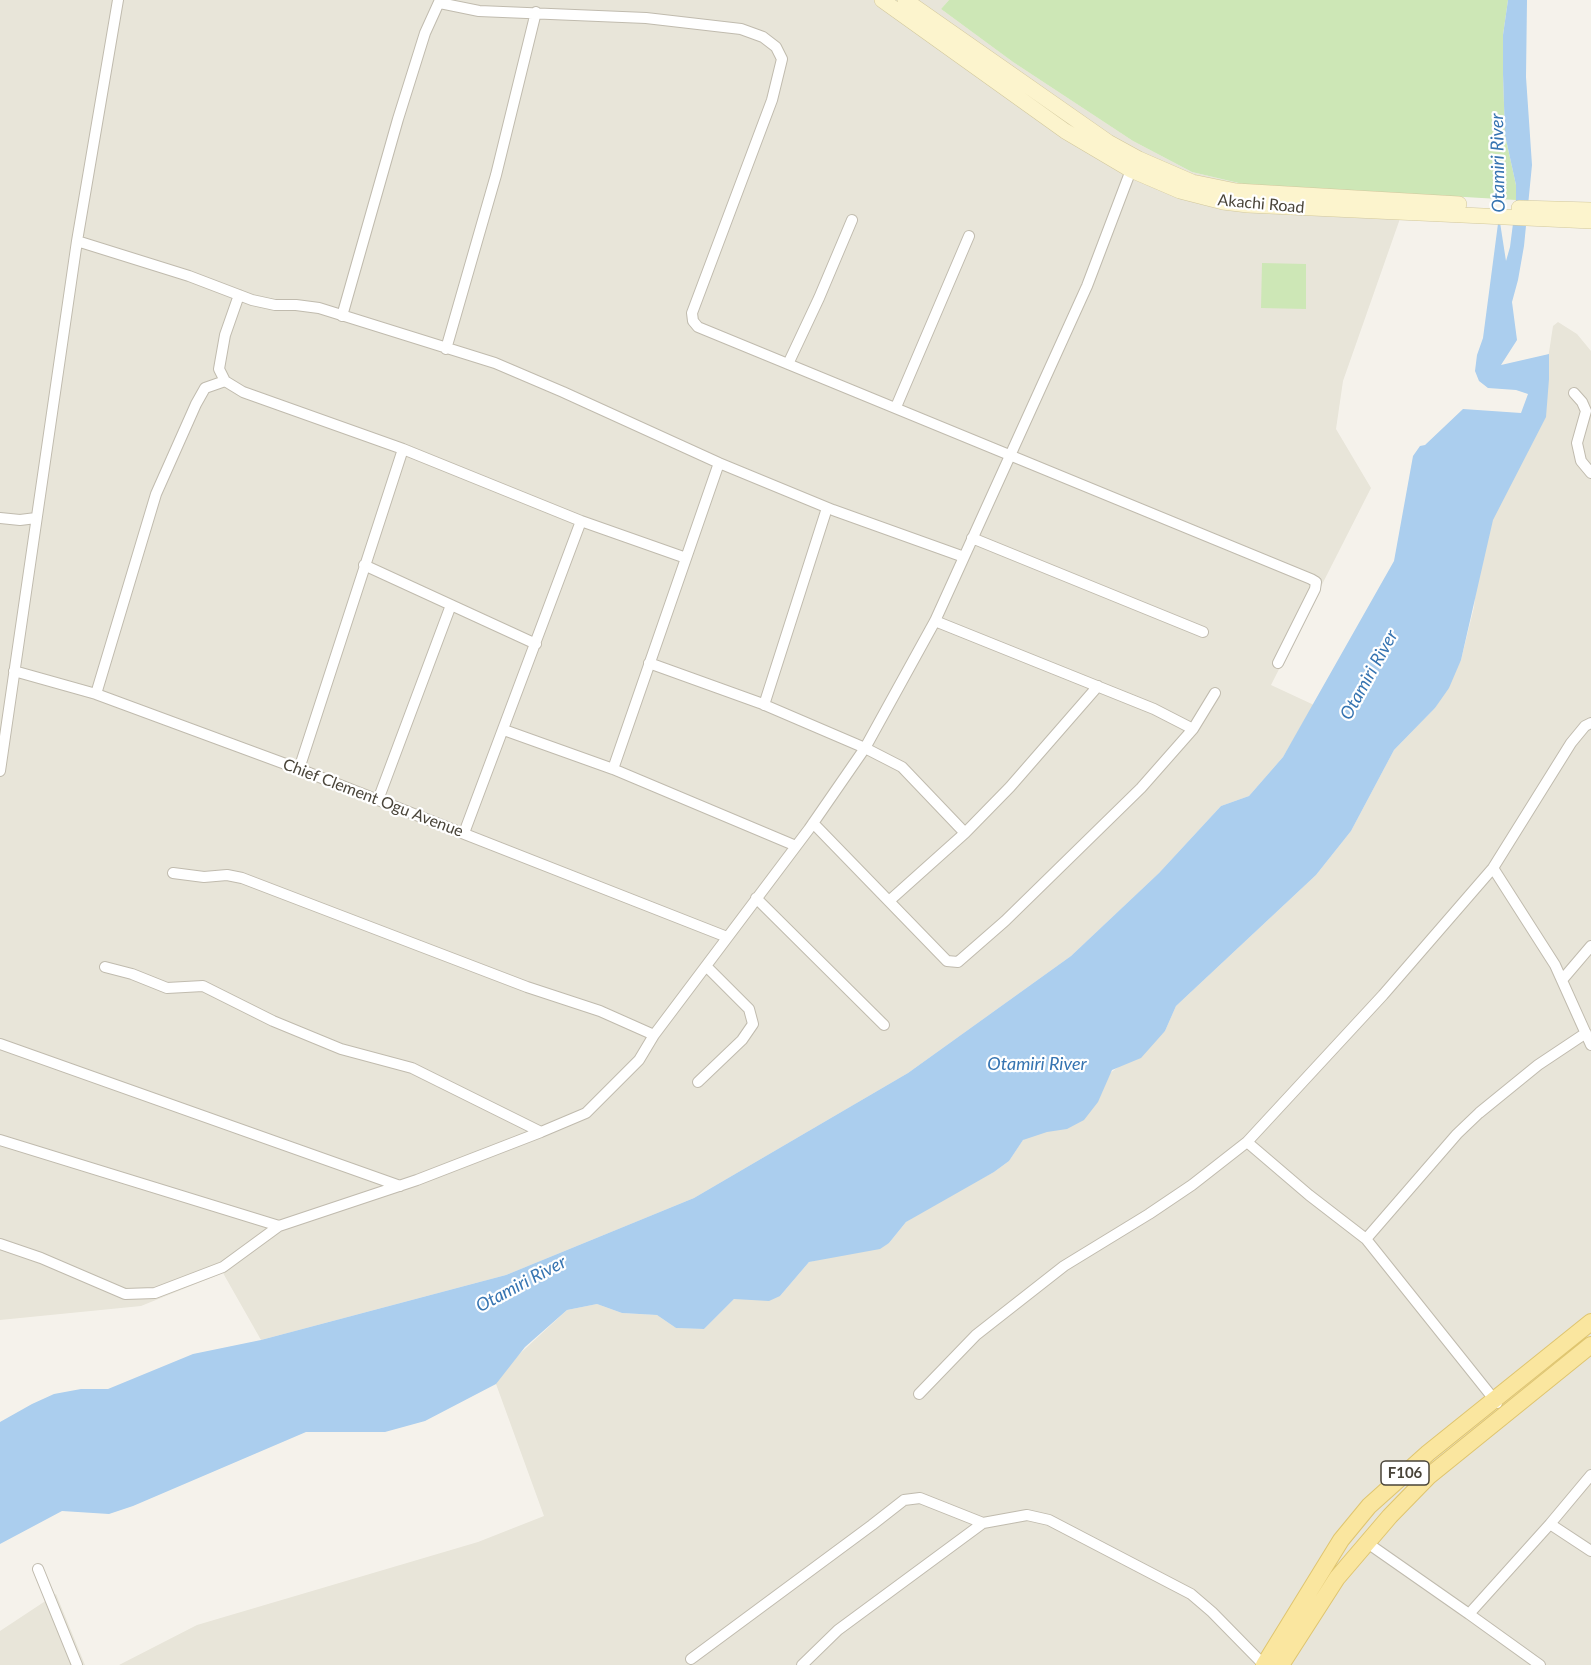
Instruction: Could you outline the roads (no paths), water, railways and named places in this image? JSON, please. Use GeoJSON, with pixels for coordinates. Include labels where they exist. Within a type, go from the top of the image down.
{"type":"FeatureCollection","features":[{"type":"Feature","properties":{"kind":"main road","name":"Akachi Road"},"geometry":{"type":"LineString","coordinates":[[882,0],[1065,131],[1131,170],[1180,191],[1223,202],[1498,211]]}},
{"type":"Feature","properties":{"kind":"main road","name":"Akachi Road"},"geometry":{"type":"LineString","coordinates":[[905,0],[1108,142],[1192,182],[1236,191],[1549,215],[1591,221]]}},
{"type":"Feature","properties":{"kind":"main road","name":"Akachi Road"},"geometry":{"type":"LineString","coordinates":[[1549,215],[1591,210]]}},
{"type":"Feature","properties":{"kind":"main road","name":"F106"},"geometry":{"type":"LineString","coordinates":[[1264,1665],[1341,1540],[1385,1490],[1591,1322]]}},
{"type":"Feature","properties":{"kind":"main road","name":"F106"},"geometry":{"type":"LineString","coordinates":[[1281,1665],[1337,1578],[1366,1542],[1429,1476],[1591,1346]]}},
{"type":"Feature","properties":{"kind":"street"},"geometry":{"type":"LineString","coordinates":[[0,771],[77,241],[118,0]]}},
{"type":"Feature","properties":{"kind":"street"},"geometry":{"type":"LineString","coordinates":[[342,316],[401,108],[425,33],[440,2],[479,11],[646,18],[741,29],[763,37],[776,47],[782,59],[772,100],[692,313],[693,321],[698,327],[1316,582],[1315,589],[1278,663]]}},
{"type":"Feature","properties":{"kind":"street"},"geometry":{"type":"LineString","coordinates":[[446,349],[496,175],[536,12]]}},
{"type":"Feature","properties":{"kind":"street"},"geometry":{"type":"LineString","coordinates":[[0,1244],[41,1258],[125,1294],[155,1293],[223,1267],[279,1226],[400,1186],[586,1113],[639,1060],[654,1035],[796,846],[865,748],[935,621],[1087,286],[1131,170]]}},
{"type":"Feature","properties":{"kind":"street"},"geometry":{"type":"LineString","coordinates":[[788,364],[852,220]]}},
{"type":"Feature","properties":{"kind":"street"},"geometry":{"type":"LineString","coordinates":[[896,407],[969,236]]}},
{"type":"Feature","properties":{"kind":"street"},"geometry":{"type":"LineString","coordinates":[[77,241],[189,276],[239,295],[275,305],[296,304],[319,308],[495,363],[719,463],[827,508],[964,557]]}},
{"type":"Feature","properties":{"kind":"street"},"geometry":{"type":"LineString","coordinates":[[239,295],[225,335],[219,369],[225,381],[243,392],[403,449],[581,522],[686,558]]}},
{"type":"Feature","properties":{"kind":"street"},"geometry":{"type":"LineString","coordinates":[[96,694],[156,494],[205,388],[225,381]]}},
{"type":"Feature","properties":{"kind":"street"},"geometry":{"type":"LineString","coordinates":[[1574,393],[1586,411],[1577,443],[1581,461],[1591,472]]}},
{"type":"Feature","properties":{"kind":"street"},"geometry":{"type":"LineString","coordinates":[[299,769],[403,449]]}},
{"type":"Feature","properties":{"kind":"street"},"geometry":{"type":"LineString","coordinates":[[613,769],[719,463]]}},
{"type":"Feature","properties":{"kind":"street"},"geometry":{"type":"LineString","coordinates":[[764,705],[827,508]]}},
{"type":"Feature","properties":{"kind":"street"},"geometry":{"type":"LineString","coordinates":[[0,518],[20,520],[36,518]]}},
{"type":"Feature","properties":{"kind":"street"},"geometry":{"type":"LineString","coordinates":[[464,833],[581,522]]}},
{"type":"Feature","properties":{"kind":"street"},"geometry":{"type":"LineString","coordinates":[[972,538],[1203,632]]}},
{"type":"Feature","properties":{"kind":"street"},"geometry":{"type":"LineString","coordinates":[[364,565],[536,644]]}},
{"type":"Feature","properties":{"kind":"street"},"geometry":{"type":"LineString","coordinates":[[378,800],[451,605]]}},
{"type":"Feature","properties":{"kind":"street"},"geometry":{"type":"LineString","coordinates":[[935,621],[1154,709],[1193,729]]}},
{"type":"Feature","properties":{"kind":"street"},"geometry":{"type":"LineString","coordinates":[[649,663],[764,705],[902,766],[965,833]]}},
{"type":"Feature","properties":{"kind":"street","name":"Chief Clement Ogu Avenue"},"geometry":{"type":"LineString","coordinates":[[14,671],[96,694],[299,769],[728,937]]}},
{"type":"Feature","properties":{"kind":"street"},"geometry":{"type":"LineString","coordinates":[[889,901],[965,833],[1010,787],[1098,686]]}},
{"type":"Feature","properties":{"kind":"street"},"geometry":{"type":"LineString","coordinates":[[813,822],[947,961],[958,962],[1005,921],[1141,788],[1193,729],[1215,693]]}},
{"type":"Feature","properties":{"kind":"street"},"geometry":{"type":"LineString","coordinates":[[919,1394],[976,1335],[1064,1266],[1184,1191],[1247,1142],[1383,995],[1492,868],[1571,742],[1585,726],[1591,723]]}},
{"type":"Feature","properties":{"kind":"street"},"geometry":{"type":"LineString","coordinates":[[504,730],[613,769],[796,846]]}},
{"type":"Feature","properties":{"kind":"street"},"geometry":{"type":"LineString","coordinates":[[1492,868],[1555,965],[1591,1045]]}},
{"type":"Feature","properties":{"kind":"street"},"geometry":{"type":"LineString","coordinates":[[173,873],[204,877],[227,875],[242,878],[354,923],[527,987],[600,1011],[654,1035]]}},
{"type":"Feature","properties":{"kind":"street"},"geometry":{"type":"LineString","coordinates":[[756,898],[884,1025]]}},
{"type":"Feature","properties":{"kind":"street"},"geometry":{"type":"LineString","coordinates":[[1562,980],[1591,946]]}},
{"type":"Feature","properties":{"kind":"street"},"geometry":{"type":"LineString","coordinates":[[698,1083],[742,1040],[753,1024],[749,1009],[706,966]]}},
{"type":"Feature","properties":{"kind":"street"},"geometry":{"type":"LineString","coordinates":[[105,967],[132,974],[167,988],[203,986],[273,1021],[341,1049],[412,1068],[541,1132]]}},
{"type":"Feature","properties":{"kind":"street"},"geometry":{"type":"LineString","coordinates":[[1366,1239],[1398,1200],[1471,1120],[1538,1065],[1586,1033]]}},
{"type":"Feature","properties":{"kind":"street"},"geometry":{"type":"LineString","coordinates":[[0,1044],[400,1186]]}},
{"type":"Feature","properties":{"kind":"street"},"geometry":{"type":"LineString","coordinates":[[0,1140],[279,1226]]}},
{"type":"Feature","properties":{"kind":"street"},"geometry":{"type":"LineString","coordinates":[[1247,1142],[1309,1195],[1366,1239],[1507,1414]]}},
{"type":"Feature","properties":{"kind":"street"},"geometry":{"type":"LineString","coordinates":[[1469,1614],[1591,1475]]}},
{"type":"Feature","properties":{"kind":"street"},"geometry":{"type":"LineString","coordinates":[[691,1659],[863,1533],[904,1500],[920,1498],[983,1523]]}},
{"type":"Feature","properties":{"kind":"street"},"geometry":{"type":"LineString","coordinates":[[802,1665],[846,1624],[983,1523],[1027,1515],[1049,1520],[1191,1594],[1264,1665]]}},
{"type":"Feature","properties":{"kind":"street"},"geometry":{"type":"LineString","coordinates":[[1550,1524],[1591,1551]]}},
{"type":"Feature","properties":{"kind":"street"},"geometry":{"type":"LineString","coordinates":[[1366,1542],[1540,1665]]}},
{"type":"Feature","properties":{"kind":"street"},"geometry":{"type":"LineString","coordinates":[[38,1569],[77,1665]]}},
{"type":"Feature","properties":{"kind":"water","name":"Otamiri River"},"geometry":{"type":"Polygon","coordinates":[[[1508,0],[1527,0],[1526,77],[1532,165],[1524,246],[1512,302],[1517,340],[1501,365],[1549,354],[1549,379],[1546,417],[1493,520],[1461,660],[1449,688],[1435,708],[1394,750],[1351,831],[1316,875],[1176,1006],[1165,1031],[1141,1058],[1112,1070],[1098,1102],[1084,1120],[1067,1129],[1047,1132],[1023,1140],[1009,1161],[994,1172],[906,1222],[889,1243],[880,1249],[809,1262],[780,1296],[769,1301],[734,1299],[704,1329],[676,1328],[657,1315],[622,1313],[597,1304],[567,1310],[525,1347],[496,1384],[425,1421],[385,1432],[306,1432],[133,1506],[109,1514],[62,1511],[0,1544],[0,1422],[54,1394],[81,1389],[108,1389],[193,1354],[261,1340],[506,1275],[694,1198],[908,1073],[1071,956],[1159,873],[1221,806],[1249,796],[1283,757],[1394,561],[1413,456],[1420,446],[1425,445],[1463,409],[1521,413],[1528,394],[1516,390],[1488,388],[1479,381],[1475,371],[1477,355],[1483,338],[1499,216],[1506,261],[1516,200],[1516,185],[1505,135],[1503,35],[1508,0]]]}}]}
